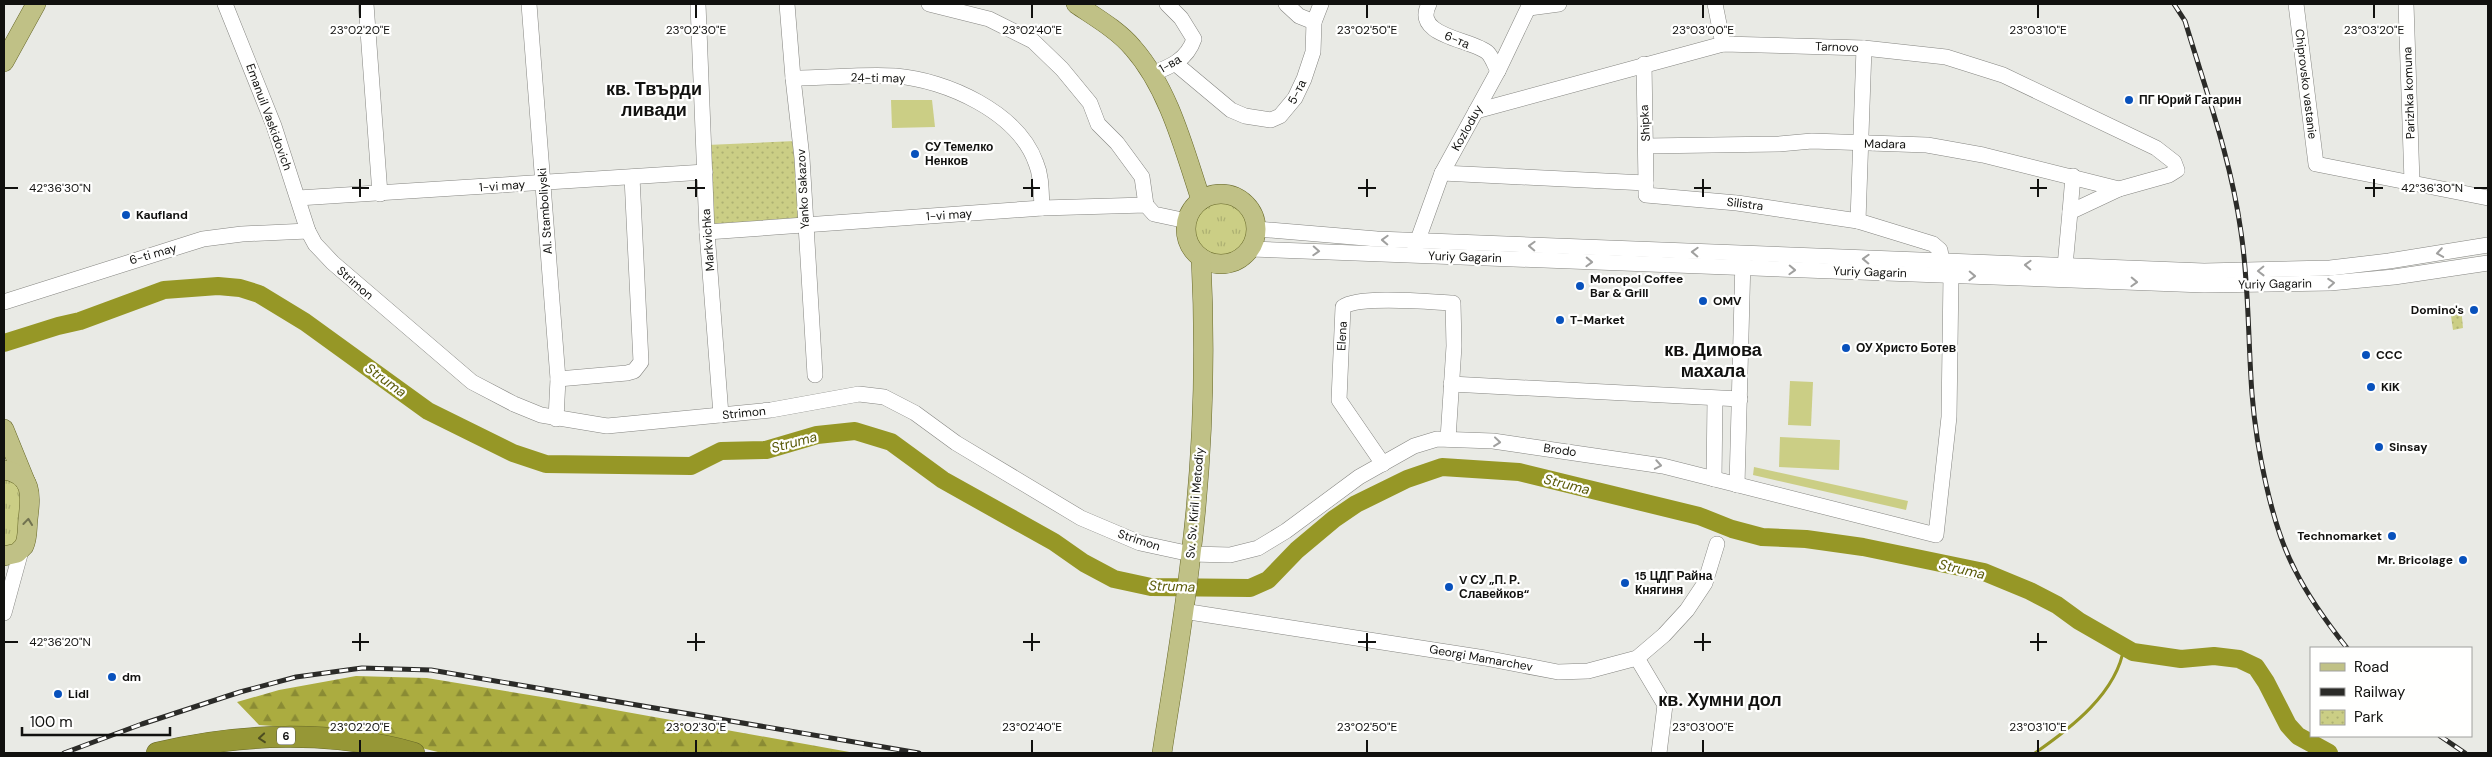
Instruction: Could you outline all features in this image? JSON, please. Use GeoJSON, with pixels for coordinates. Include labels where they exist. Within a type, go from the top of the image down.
{"type":"FeatureCollection","features":[{"type":"Feature","properties":{"kind":"highway","name":"6"},"geometry":{"type":"LineString","coordinates":[[157,753],[194,744],[289,736],[343,739],[414,753]]}},
{"type":"Feature","properties":{"kind":"main road"},"geometry":{"type":"LineString","coordinates":[[4,62],[36,4]]}},
{"type":"Feature","properties":{"kind":"main road"},"geometry":{"type":"LineString","coordinates":[[1076,4],[1163,69]]}},
{"type":"Feature","properties":{"kind":"main road"},"geometry":{"type":"LineString","coordinates":[[1096,4],[1129,30],[1163,69],[1178,132],[1207,197]]}},
{"type":"Feature","properties":{"kind":"main road"},"geometry":{"type":"LineString","coordinates":[[1232,195],[1243,201],[1252,210],[1257,229],[1251,249],[1242,258],[1223,264],[1208,262],[1192,249],[1187,239],[1187,221],[1192,209],[1207,197],[1232,195]]}},
{"type":"Feature","properties":{"kind":"main road","name":"Sv. Sv. Kiril i Metodiy"},"geometry":{"type":"LineString","coordinates":[[1162,753],[1184,605],[1196,558],[1204,311],[1201,258]]}},
{"type":"Feature","properties":{"kind":"main road","name":"Sv. Sv. Kiril i Metodiy"},"geometry":{"type":"LineString","coordinates":[[1204,311],[1223,264]]}},
{"type":"Feature","properties":{"kind":"main road"},"geometry":{"type":"LineString","coordinates":[[4,429],[27,484],[30,501],[26,543],[13,553]]}},
{"type":"Feature","properties":{"kind":"main road"},"geometry":{"type":"LineString","coordinates":[[4,470],[20,475],[27,484]]}},
{"type":"Feature","properties":{"kind":"street","name":"Emanuil Vaskidovich"},"geometry":{"type":"LineString","coordinates":[[225,4],[274,126],[308,231]]}},
{"type":"Feature","properties":{"kind":"street"},"geometry":{"type":"LineString","coordinates":[[366,4],[380,194]]}},
{"type":"Feature","properties":{"kind":"street","name":"Al. Stamboliyski"},"geometry":{"type":"LineString","coordinates":[[530,4],[558,379],[556,419]]}},
{"type":"Feature","properties":{"kind":"street","name":"Markvichka"},"geometry":{"type":"LineString","coordinates":[[698,4],[707,232],[721,415]]}},
{"type":"Feature","properties":{"kind":"street","name":"Yanko Sakazov"},"geometry":{"type":"LineString","coordinates":[[787,4],[792,78],[802,158],[815,375]]}},
{"type":"Feature","properties":{"kind":"street"},"geometry":{"type":"LineString","coordinates":[[929,4],[989,19],[1033,41],[1062,69],[1090,103],[1098,124],[1117,143],[1142,177],[1146,205],[1154,214],[1187,221]]}},
{"type":"Feature","properties":{"kind":"street","name":"1-ва"},"geometry":{"type":"LineString","coordinates":[[1163,69],[1190,51],[1194,39],[1181,18],[1167,4]]}},
{"type":"Feature","properties":{"kind":"street"},"geometry":{"type":"LineString","coordinates":[[1286,4],[1299,16],[1314,22]]}},
{"type":"Feature","properties":{"kind":"street","name":"5-та"},"geometry":{"type":"LineString","coordinates":[[1163,69],[1231,110],[1245,116],[1271,120],[1280,116],[1288,109],[1304,79],[1313,52],[1314,22],[1321,4]]}},
{"type":"Feature","properties":{"kind":"street","name":"6-та"},"geometry":{"type":"LineString","coordinates":[[1429,4],[1426,10],[1428,23],[1441,33],[1488,53],[1498,71]]}},
{"type":"Feature","properties":{"kind":"street"},"geometry":{"type":"LineString","coordinates":[[1529,6],[1559,4]]}},
{"type":"Feature","properties":{"kind":"street"},"geometry":{"type":"LineString","coordinates":[[1715,4],[1724,44]]}},
{"type":"Feature","properties":{"kind":"street","name":"Chiprovsko vastanie"},"geometry":{"type":"LineString","coordinates":[[2296,4],[2316,164],[2412,182]]}},
{"type":"Feature","properties":{"kind":"street","name":"Parizhka komuna"},"geometry":{"type":"LineString","coordinates":[[2406,4],[2412,182]]}},
{"type":"Feature","properties":{"kind":"street","name":"Kozloduy"},"geometry":{"type":"LineString","coordinates":[[1412,255],[1442,173],[1498,71],[1529,6]]}},
{"type":"Feature","properties":{"kind":"street","name":"Tarnovo"},"geometry":{"type":"LineString","coordinates":[[1476,111],[1644,64],[1724,44],[1864,48],[1946,57],[2003,74],[2156,148],[2174,162],[2177,170],[2169,175],[2119,189]]}},
{"type":"Feature","properties":{"kind":"street"},"geometry":{"type":"LineString","coordinates":[[1864,48],[1858,221],[1933,244],[1940,250],[1942,262]]}},
{"type":"Feature","properties":{"kind":"street","name":"Shipka"},"geometry":{"type":"LineString","coordinates":[[1644,64],[1643,110],[1646,146],[1646,183]]}},
{"type":"Feature","properties":{"kind":"street","name":"24-ti may"},"geometry":{"type":"LineString","coordinates":[[792,78],[896,76],[937,85],[960,93],[995,112],[1027,146],[1036,161],[1041,178],[1042,208]]}},
{"type":"Feature","properties":{"kind":"street","name":"Madara"},"geometry":{"type":"LineString","coordinates":[[1646,146],[1779,144],[1812,141],[1927,145],[1983,155],[2119,189]]}},
{"type":"Feature","properties":{"kind":"street","name":"1-vi may"},"geometry":{"type":"LineString","coordinates":[[298,198],[705,172]]}},
{"type":"Feature","properties":{"kind":"street"},"geometry":{"type":"LineString","coordinates":[[1442,173],[1646,183]]}},
{"type":"Feature","properties":{"kind":"street"},"geometry":{"type":"LineString","coordinates":[[2065,266],[2073,176]]}},
{"type":"Feature","properties":{"kind":"street"},"geometry":{"type":"LineString","coordinates":[[558,379],[627,373],[634,371],[641,362],[632,177]]}},
{"type":"Feature","properties":{"kind":"street"},"geometry":{"type":"LineString","coordinates":[[2412,182],[2488,198]]}},
{"type":"Feature","properties":{"kind":"street","name":"Silistra"},"geometry":{"type":"LineString","coordinates":[[1646,183],[1646,195],[1736,203],[1858,221]]}},
{"type":"Feature","properties":{"kind":"street"},"geometry":{"type":"LineString","coordinates":[[2070,212],[2119,189]]}},
{"type":"Feature","properties":{"kind":"street","name":"1-vi may"},"geometry":{"type":"LineString","coordinates":[[707,232],[1042,208],[1146,205]]}},
{"type":"Feature","properties":{"kind":"street","name":"Yuriy Gagarin"},"geometry":{"type":"LineString","coordinates":[[1257,229],[1951,275],[2204,285],[2307,284],[2394,277],[2488,263]]}},
{"type":"Feature","properties":{"kind":"street","name":"6-ti may"},"geometry":{"type":"LineString","coordinates":[[4,302],[203,239],[228,235],[308,231]]}},
{"type":"Feature","properties":{"kind":"street","name":"Strimon"},"geometry":{"type":"LineString","coordinates":[[308,231],[315,244],[333,263],[472,382],[514,404],[556,419],[607,426],[771,410],[859,394],[884,397],[915,413],[956,443],[1081,518],[1140,543],[1196,558]]}},
{"type":"Feature","properties":{"kind":"street"},"geometry":{"type":"LineString","coordinates":[[2488,244],[2488,253]]}},
{"type":"Feature","properties":{"kind":"street","name":"Yuriy Gagarin"},"geometry":{"type":"LineString","coordinates":[[1251,249],[1412,255],[1743,261],[1942,262],[2204,271],[2330,268],[2389,261],[2488,244]]}},
{"type":"Feature","properties":{"kind":"street"},"geometry":{"type":"LineString","coordinates":[[1737,485],[1743,261]]}},
{"type":"Feature","properties":{"kind":"street","name":"Brodo"},"geometry":{"type":"LineString","coordinates":[[1196,558],[1230,556],[1258,548],[1313,512],[1359,477],[1414,446],[1437,439],[1493,441],[1663,466],[1936,535],[1949,417],[1951,275]]}},
{"type":"Feature","properties":{"kind":"street","name":"Elena"},"geometry":{"type":"LineString","coordinates":[[1383,464],[1339,400],[1343,307],[1348,303],[1365,301],[1453,303],[1451,384]]}},
{"type":"Feature","properties":{"kind":"street"},"geometry":{"type":"LineString","coordinates":[[1448,439],[1451,384],[1740,399]]}},
{"type":"Feature","properties":{"kind":"street"},"geometry":{"type":"LineString","coordinates":[[1714,479],[1715,399]]}},
{"type":"Feature","properties":{"kind":"street","name":"Georgi Mamarchev"},"geometry":{"type":"LineString","coordinates":[[1184,605],[1558,672],[1588,671],[1638,658],[1664,636],[1687,610],[1705,584],[1717,544]]}},
{"type":"Feature","properties":{"kind":"street"},"geometry":{"type":"LineString","coordinates":[[4,613],[10,596],[13,553]]}},
{"type":"Feature","properties":{"kind":"street"},"geometry":{"type":"LineString","coordinates":[[4,570],[10,596]]}},
{"type":"Feature","properties":{"kind":"street"},"geometry":{"type":"LineString","coordinates":[[1638,658],[1665,706],[1659,753]]}},
{"type":"Feature","properties":{"kind":"green space"},"geometry":{"type":"Polygon","coordinates":[[[891,100],[932,100],[935,127],[892,128],[891,100]]]}},
{"type":"Feature","properties":{"kind":"green space"},"geometry":{"type":"Polygon","coordinates":[[[795,141],[799,221],[711,226],[707,145],[795,141]]]}},
{"type":"Feature","properties":{"kind":"green space"},"geometry":{"type":"Polygon","coordinates":[[[1214,202],[1226,202],[1240,210],[1248,224],[1246,241],[1240,250],[1226,258],[1214,258],[1204,253],[1197,246],[1192,236],[1192,224],[1197,214],[1204,207],[1214,202]]]}},
{"type":"Feature","properties":{"kind":"green space"},"geometry":{"type":"Polygon","coordinates":[[[2461,307],[2463,328],[2453,330],[2450,309],[2461,307]]]}},
{"type":"Feature","properties":{"kind":"green space"},"geometry":{"type":"Polygon","coordinates":[[[1790,381],[1813,382],[1811,426],[1788,425],[1790,381]]]}},
{"type":"Feature","properties":{"kind":"green space"},"geometry":{"type":"Polygon","coordinates":[[[1780,437],[1840,440],[1839,470],[1779,467],[1780,437]]]}},
{"type":"Feature","properties":{"kind":"green space"},"geometry":{"type":"Polygon","coordinates":[[[1754,467],[1908,501],[1906,510],[1753,475],[1754,467]]]}},
{"type":"Feature","properties":{"kind":"green space"},"geometry":{"type":"Polygon","coordinates":[[[4,477],[23,487],[21,533],[13,546],[4,548],[4,477]]]}},
{"type":"Feature","properties":{"kind":"green space"},"geometry":{"type":"Polygon","coordinates":[[[356,676],[427,678],[855,753],[442,753],[356,732],[259,725],[237,702],[279,690],[356,676]]]}},
{"type":"Feature","properties":{"kind":"waterway","name":"Struma"},"geometry":{"type":"LineString","coordinates":[[4,343],[80,321],[164,290],[218,286],[240,288],[259,294],[305,322],[428,411],[513,453],[546,464],[691,466],[721,451],[766,450],[817,435],[855,431],[891,442],[943,480],[1054,542],[1084,563],[1114,579],[1151,587],[1250,588],[1268,580],[1297,550],[1334,519],[1356,504],[1407,479],[1442,467],[1519,472],[1699,516],[1732,529],[1762,537],[1806,539],[1863,547],[1984,572],[2030,591],[2057,605],[2079,621],[2133,652],[2181,659],[2214,656],[2239,659],[2256,667],[2266,682],[2288,725],[2298,736],[2329,753]]}},
{"type":"Feature","properties":{"kind":"waterway"},"geometry":{"type":"LineString","coordinates":[[2035,753],[2077,721],[2102,694],[2120,664],[2124,647]]}},
{"type":"Feature","properties":{"kind":"railway"},"geometry":{"type":"LineString","coordinates":[[2174,4],[2185,21],[2217,125],[2237,205],[2246,272],[2254,414],[2261,460],[2272,508],[2286,552],[2300,580],[2346,647]]}},
{"type":"Feature","properties":{"kind":"railway"},"geometry":{"type":"LineString","coordinates":[[64,753],[142,724],[240,692],[296,677],[362,668],[431,670],[919,753]]}},
{"type":"Feature","properties":{"kind":"railway"},"geometry":{"type":"LineString","coordinates":[[2441,737],[2465,753]]}},
{"type":"Feature","properties":{"kind":"place","name":"ПГ Юрий Гагарин"},"geometry":{"type":"Point","coordinates":[2129,100]}},
{"type":"Feature","properties":{"kind":"place","name":"СУ Темелко Ненков"},"geometry":{"type":"Point","coordinates":[915,154]}},
{"type":"Feature","properties":{"kind":"place","name":"Kaufland"},"geometry":{"type":"Point","coordinates":[126,215]}},
{"type":"Feature","properties":{"kind":"place","name":"Monopol Coffee Bar & Grill"},"geometry":{"type":"Point","coordinates":[1580,286]}},
{"type":"Feature","properties":{"kind":"place","name":"OMV"},"geometry":{"type":"Point","coordinates":[1703,301]}},
{"type":"Feature","properties":{"kind":"place","name":"Domino's"},"geometry":{"type":"Point","coordinates":[2474,310]}},
{"type":"Feature","properties":{"kind":"place","name":"T-Market"},"geometry":{"type":"Point","coordinates":[1560,320]}},
{"type":"Feature","properties":{"kind":"place","name":"ОУ Христо Ботев"},"geometry":{"type":"Point","coordinates":[1846,348]}},
{"type":"Feature","properties":{"kind":"place","name":"CCC"},"geometry":{"type":"Point","coordinates":[2366,355]}},
{"type":"Feature","properties":{"kind":"place","name":"KiK"},"geometry":{"type":"Point","coordinates":[2371,387]}},
{"type":"Feature","properties":{"kind":"place","name":"Sinsay"},"geometry":{"type":"Point","coordinates":[2379,447]}},
{"type":"Feature","properties":{"kind":"place","name":"Technomarket"},"geometry":{"type":"Point","coordinates":[2392,536]}},
{"type":"Feature","properties":{"kind":"place","name":"Mr. Bricolage"},"geometry":{"type":"Point","coordinates":[2463,560]}},
{"type":"Feature","properties":{"kind":"place","name":"15 ЦДГ Райна Княгиня"},"geometry":{"type":"Point","coordinates":[1625,583]}},
{"type":"Feature","properties":{"kind":"place","name":"V СУ „П. Р. Славейков“"},"geometry":{"type":"Point","coordinates":[1449,587]}},
{"type":"Feature","properties":{"kind":"place","name":"dm"},"geometry":{"type":"Point","coordinates":[112,677]}},
{"type":"Feature","properties":{"kind":"place","name":"Lidl"},"geometry":{"type":"Point","coordinates":[58,694]}},
{"type":"Feature","properties":{"kind":"district","name":"кв. Твърди ливади"},"geometry":{"type":"Point","coordinates":[654,99]}},
{"type":"Feature","properties":{"kind":"district","name":"кв. Димова махала"},"geometry":{"type":"Point","coordinates":[1713,360]}},
{"type":"Feature","properties":{"kind":"district","name":"кв. Хумни дол"},"geometry":{"type":"Point","coordinates":[1720,700]}}]}
